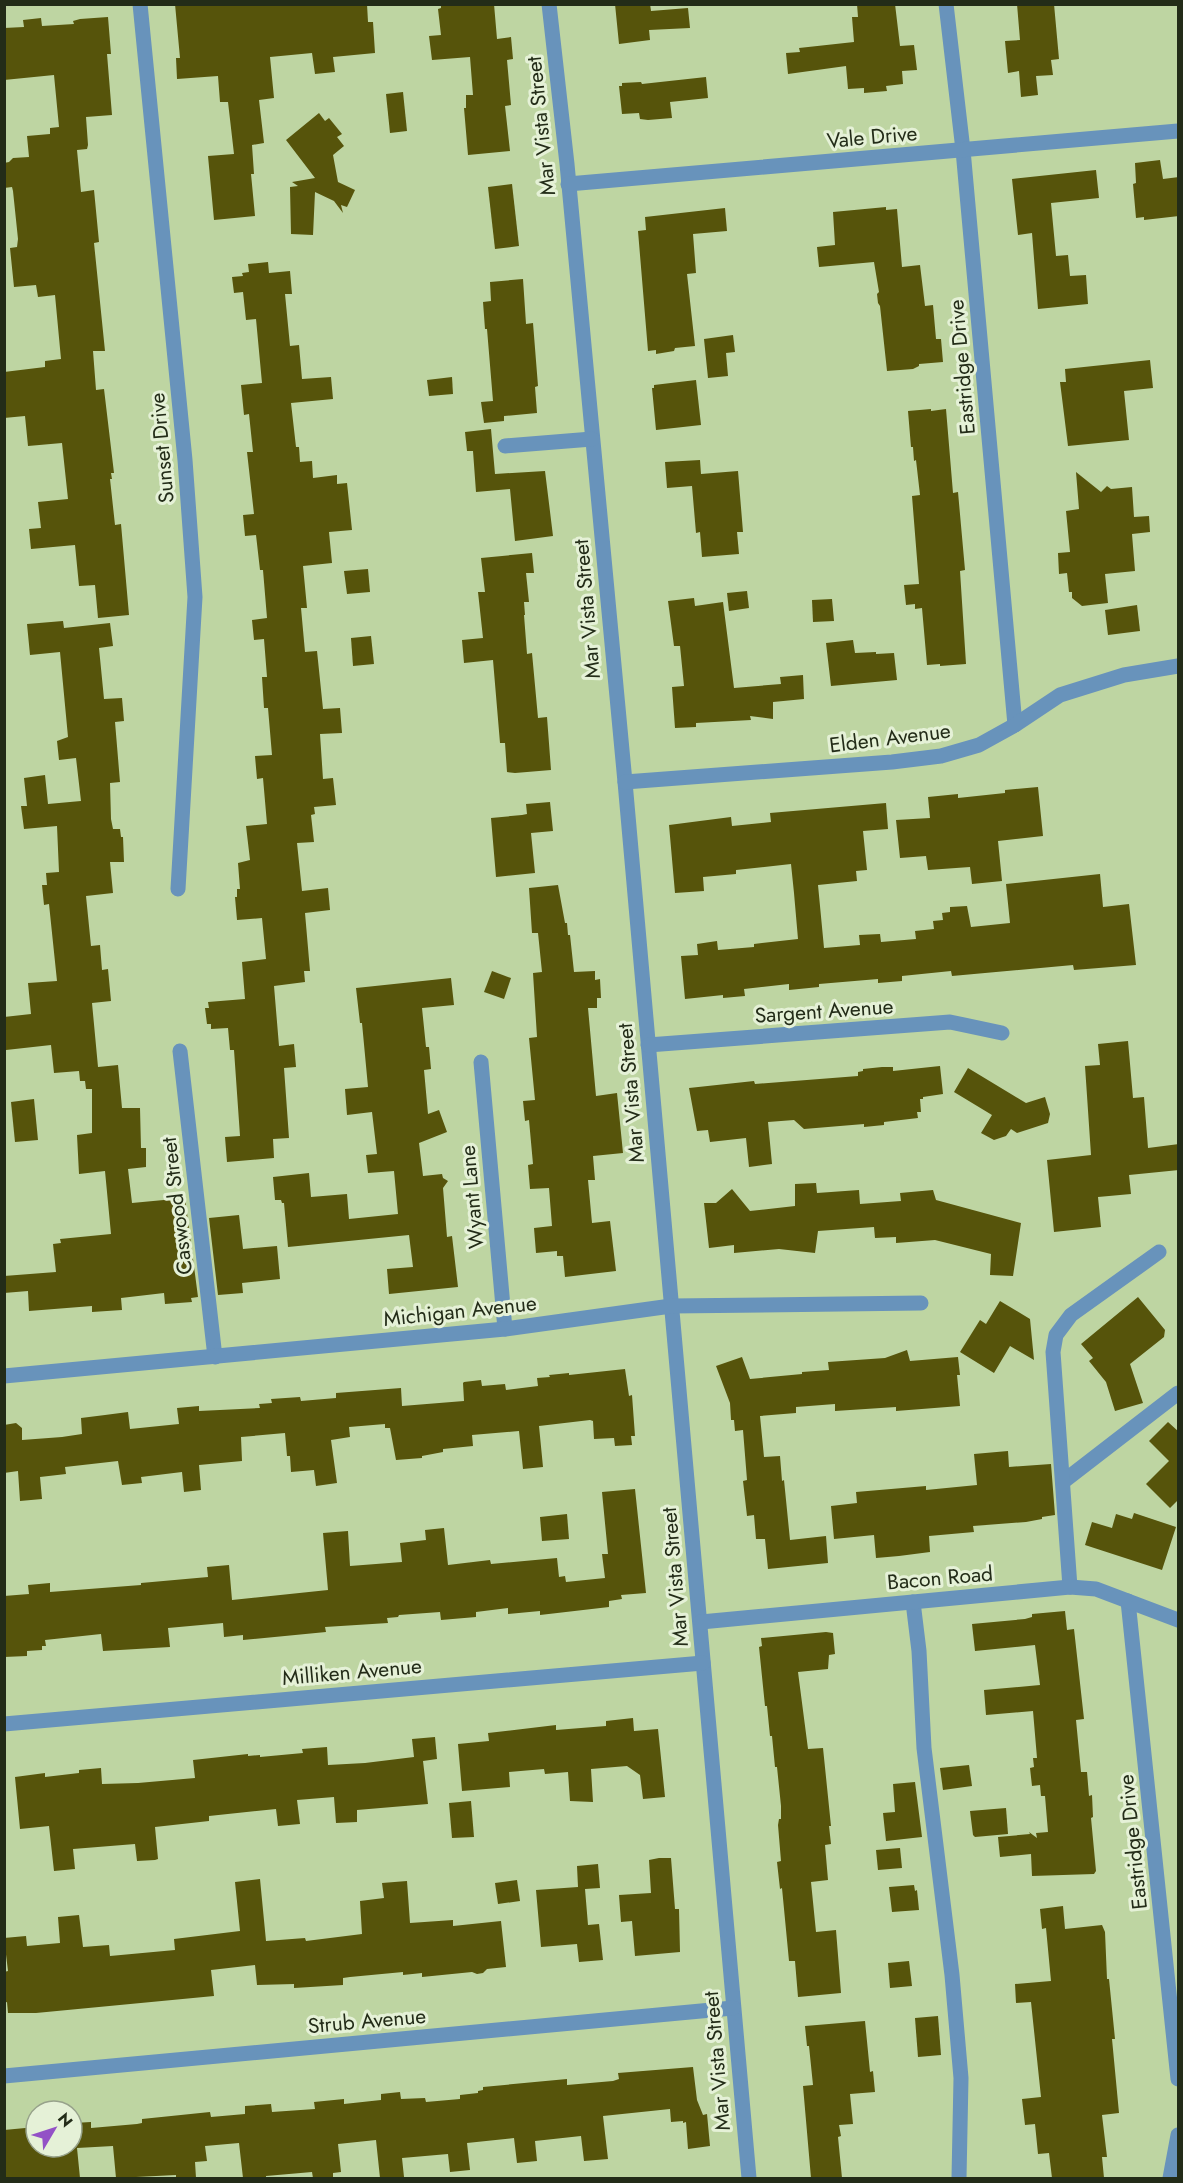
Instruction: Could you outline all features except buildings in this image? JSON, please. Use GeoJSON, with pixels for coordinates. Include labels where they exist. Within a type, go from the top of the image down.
{"type":"FeatureCollection","features":[{"type":"Feature","properties":{"kind":"street","name":"Sunset Drive"},"geometry":{"type":"LineString","coordinates":[[140,4],[185,460],[195,597],[178,889]]}},
{"type":"Feature","properties":{"kind":"street","name":"Mar Vista Street"},"geometry":{"type":"LineString","coordinates":[[549,4],[625,782],[749,2178]]}},
{"type":"Feature","properties":{"kind":"street","name":"Eastridge Drive"},"geometry":{"type":"LineString","coordinates":[[946,4],[963,150],[1015,726]]}},
{"type":"Feature","properties":{"kind":"street","name":"Vale Drive"},"geometry":{"type":"LineString","coordinates":[[568,184],[1179,131]]}},
{"type":"Feature","properties":{"kind":"street"},"geometry":{"type":"LineString","coordinates":[[506,446],[592,438]]}},
{"type":"Feature","properties":{"kind":"street","name":"Elden Avenue"},"geometry":{"type":"LineString","coordinates":[[625,782],[892,762],[941,756],[979,745],[1015,726],[1060,695],[1124,675],[1179,666]]}},
{"type":"Feature","properties":{"kind":"street","name":"Sargent Avenue"},"geometry":{"type":"LineString","coordinates":[[648,1045],[950,1022],[1002,1033]]}},
{"type":"Feature","properties":{"kind":"street","name":"Caswood Street"},"geometry":{"type":"LineString","coordinates":[[180,1051],[215,1357]]}},
{"type":"Feature","properties":{"kind":"street","name":"Wyant Lane"},"geometry":{"type":"LineString","coordinates":[[480,1062],[505,1329]]}},
{"type":"Feature","properties":{"kind":"street"},"geometry":{"type":"LineString","coordinates":[[1070,1587],[1053,1352],[1056,1335],[1071,1316],[1159,1252]]}},
{"type":"Feature","properties":{"kind":"street","name":"Michigan Avenue"},"geometry":{"type":"LineString","coordinates":[[4,1376],[505,1329],[671,1306],[921,1303]]}},
{"type":"Feature","properties":{"kind":"street"},"geometry":{"type":"LineString","coordinates":[[1064,1481],[1179,1394]]}},
{"type":"Feature","properties":{"kind":"street","name":"Bacon Road"},"geometry":{"type":"LineString","coordinates":[[701,1622],[1070,1587],[1096,1589],[1179,1620]]}},
{"type":"Feature","properties":{"kind":"street","name":"Eastridge Drive"},"geometry":{"type":"LineString","coordinates":[[1128,1601],[1179,2079]]}},
{"type":"Feature","properties":{"kind":"street"},"geometry":{"type":"LineString","coordinates":[[913,1602],[919,1651],[924,1748],[952,1975],[961,2078],[959,2178]]}},
{"type":"Feature","properties":{"kind":"street","name":"Milliken Avenue"},"geometry":{"type":"LineString","coordinates":[[4,1724],[704,1663]]}},
{"type":"Feature","properties":{"kind":"street","name":"Strub Avenue"},"geometry":{"type":"LineString","coordinates":[[4,2076],[733,2008]]}},
{"type":"Feature","properties":{"kind":"street"},"geometry":{"type":"LineString","coordinates":[[1170,2178],[1179,2134]]}}]}
